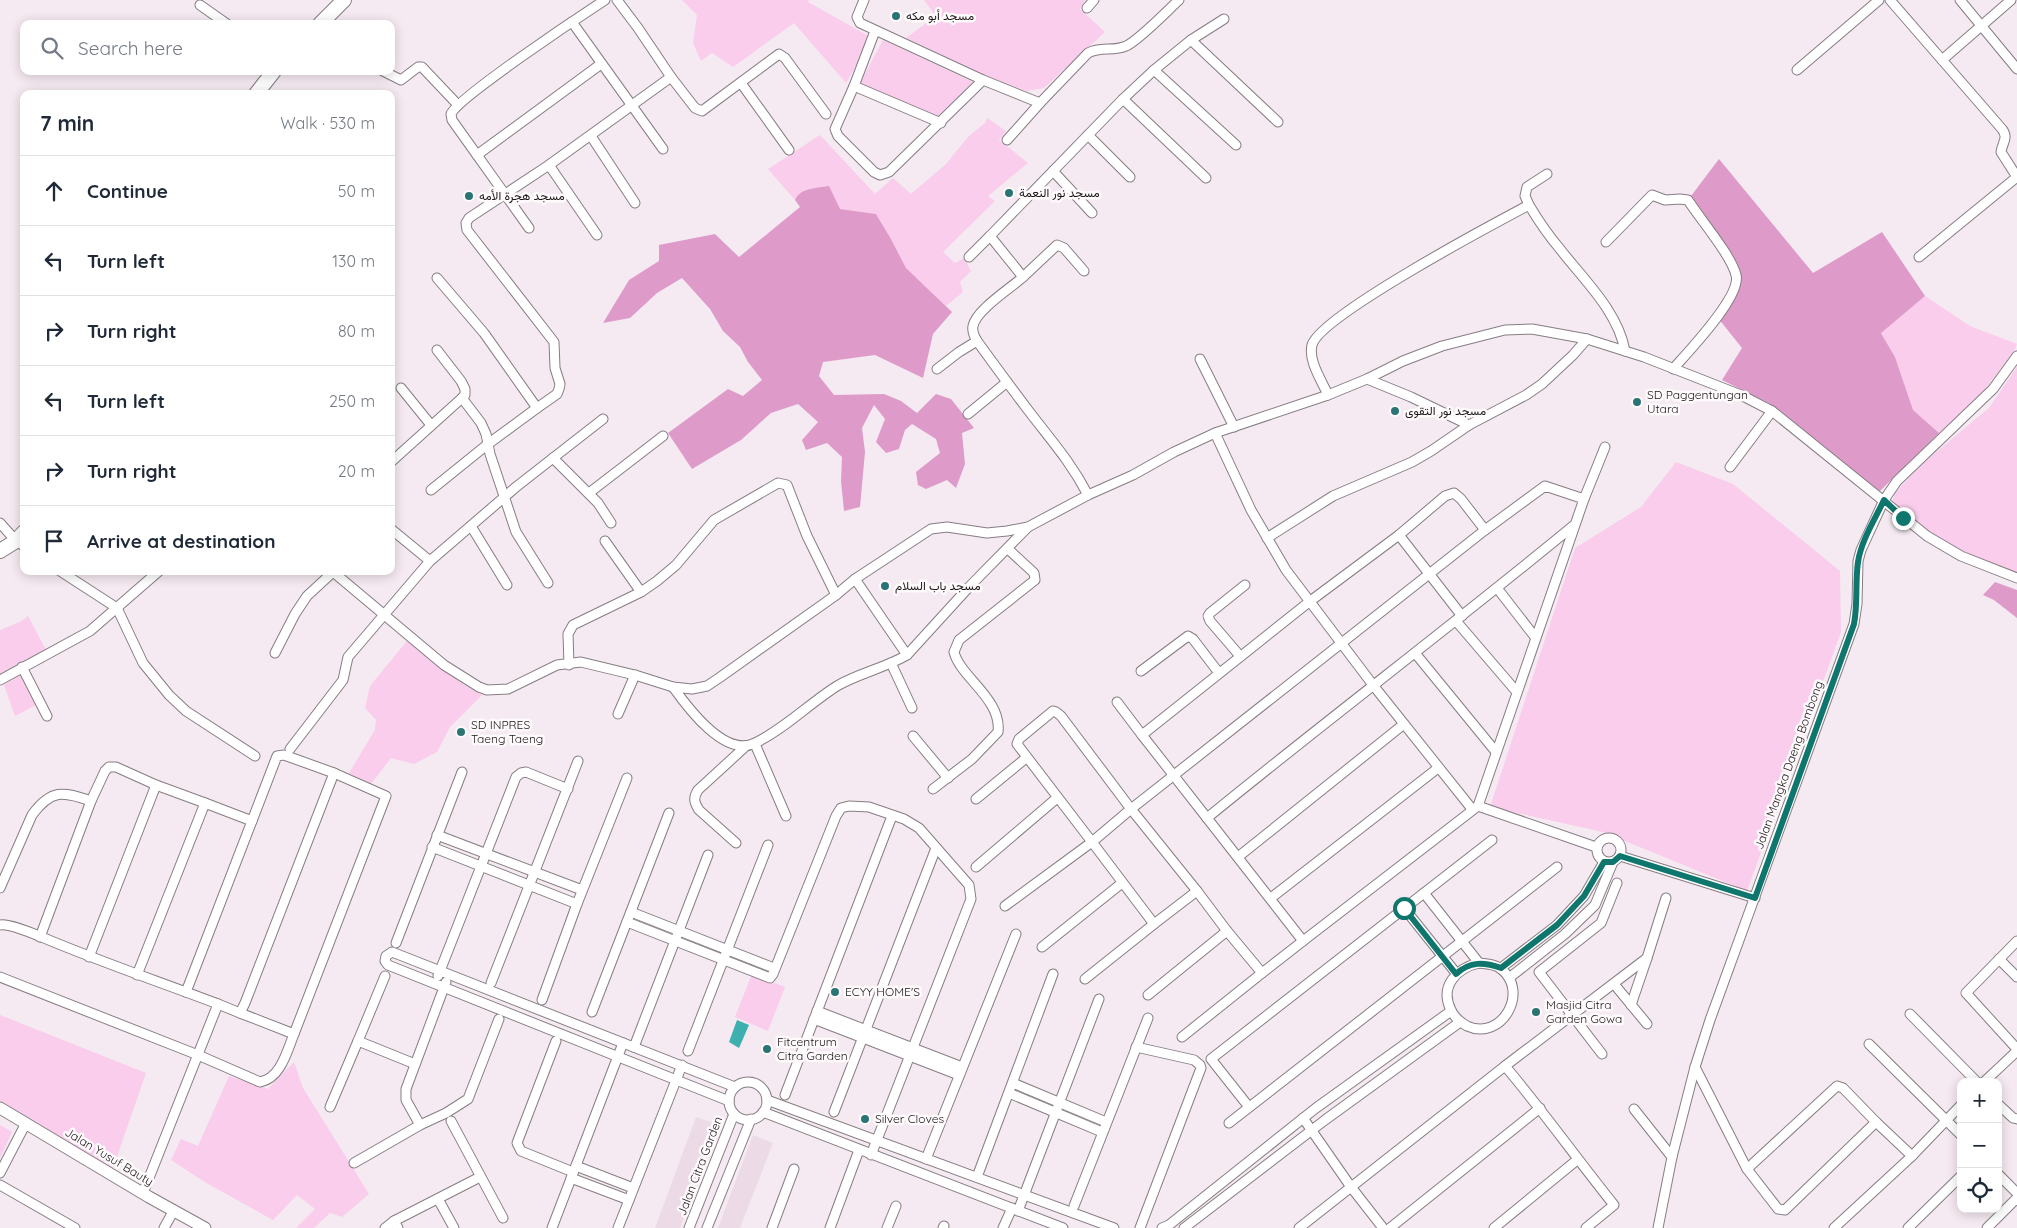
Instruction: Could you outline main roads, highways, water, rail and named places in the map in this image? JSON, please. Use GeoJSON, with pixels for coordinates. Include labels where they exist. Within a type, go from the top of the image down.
{"type":"FeatureCollection","features":[{"type":"Feature","properties":{"kind":"main road"},"geometry":{"type":"LineString","coordinates":[[326,20],[344,0]]}},
{"type":"Feature","properties":{"kind":"main road"},"geometry":{"type":"LineString","coordinates":[[259,90],[271,75]]}},
{"type":"Feature","properties":{"kind":"main road"},"geometry":{"type":"LineString","coordinates":[[0,551],[20,541]]}},
{"type":"Feature","properties":{"kind":"water"},"geometry":{"type":"Polygon","coordinates":[[[737,1020],[749,1025],[739,1048],[729,1042],[737,1020]]]}},
{"type":"Feature","properties":{"kind":"place","name":"مسجد أبو مكه"},"geometry":{"type":"Point","coordinates":[896,16]}},
{"type":"Feature","properties":{"kind":"place","name":"مسجد نور النعمة"},"geometry":{"type":"Point","coordinates":[1009,193]}},
{"type":"Feature","properties":{"kind":"place","name":"مسجد هجرة الأمه"},"geometry":{"type":"Point","coordinates":[469,196]}},
{"type":"Feature","properties":{"kind":"place","name":"SD Paggentungan Utara"},"geometry":{"type":"Point","coordinates":[1637,402]}},
{"type":"Feature","properties":{"kind":"place","name":"مسجد نور التقوى"},"geometry":{"type":"Point","coordinates":[1395,411]}},
{"type":"Feature","properties":{"kind":"place","name":"مسجد باب السلام"},"geometry":{"type":"Point","coordinates":[885,586]}},
{"type":"Feature","properties":{"kind":"place","name":"SD INPRES Taeng Taeng"},"geometry":{"type":"Point","coordinates":[461,732]}},
{"type":"Feature","properties":{"kind":"place","name":"ECYY HOME'S"},"geometry":{"type":"Point","coordinates":[835,992]}},
{"type":"Feature","properties":{"kind":"place","name":"Masjid Citra Garden Gowa"},"geometry":{"type":"Point","coordinates":[1536,1012]}},
{"type":"Feature","properties":{"kind":"place","name":"Fitcentrum Citra Garden"},"geometry":{"type":"Point","coordinates":[767,1049]}},
{"type":"Feature","properties":{"kind":"place","name":"Silver Cloves"},"geometry":{"type":"Point","coordinates":[865,1119]}}]}
